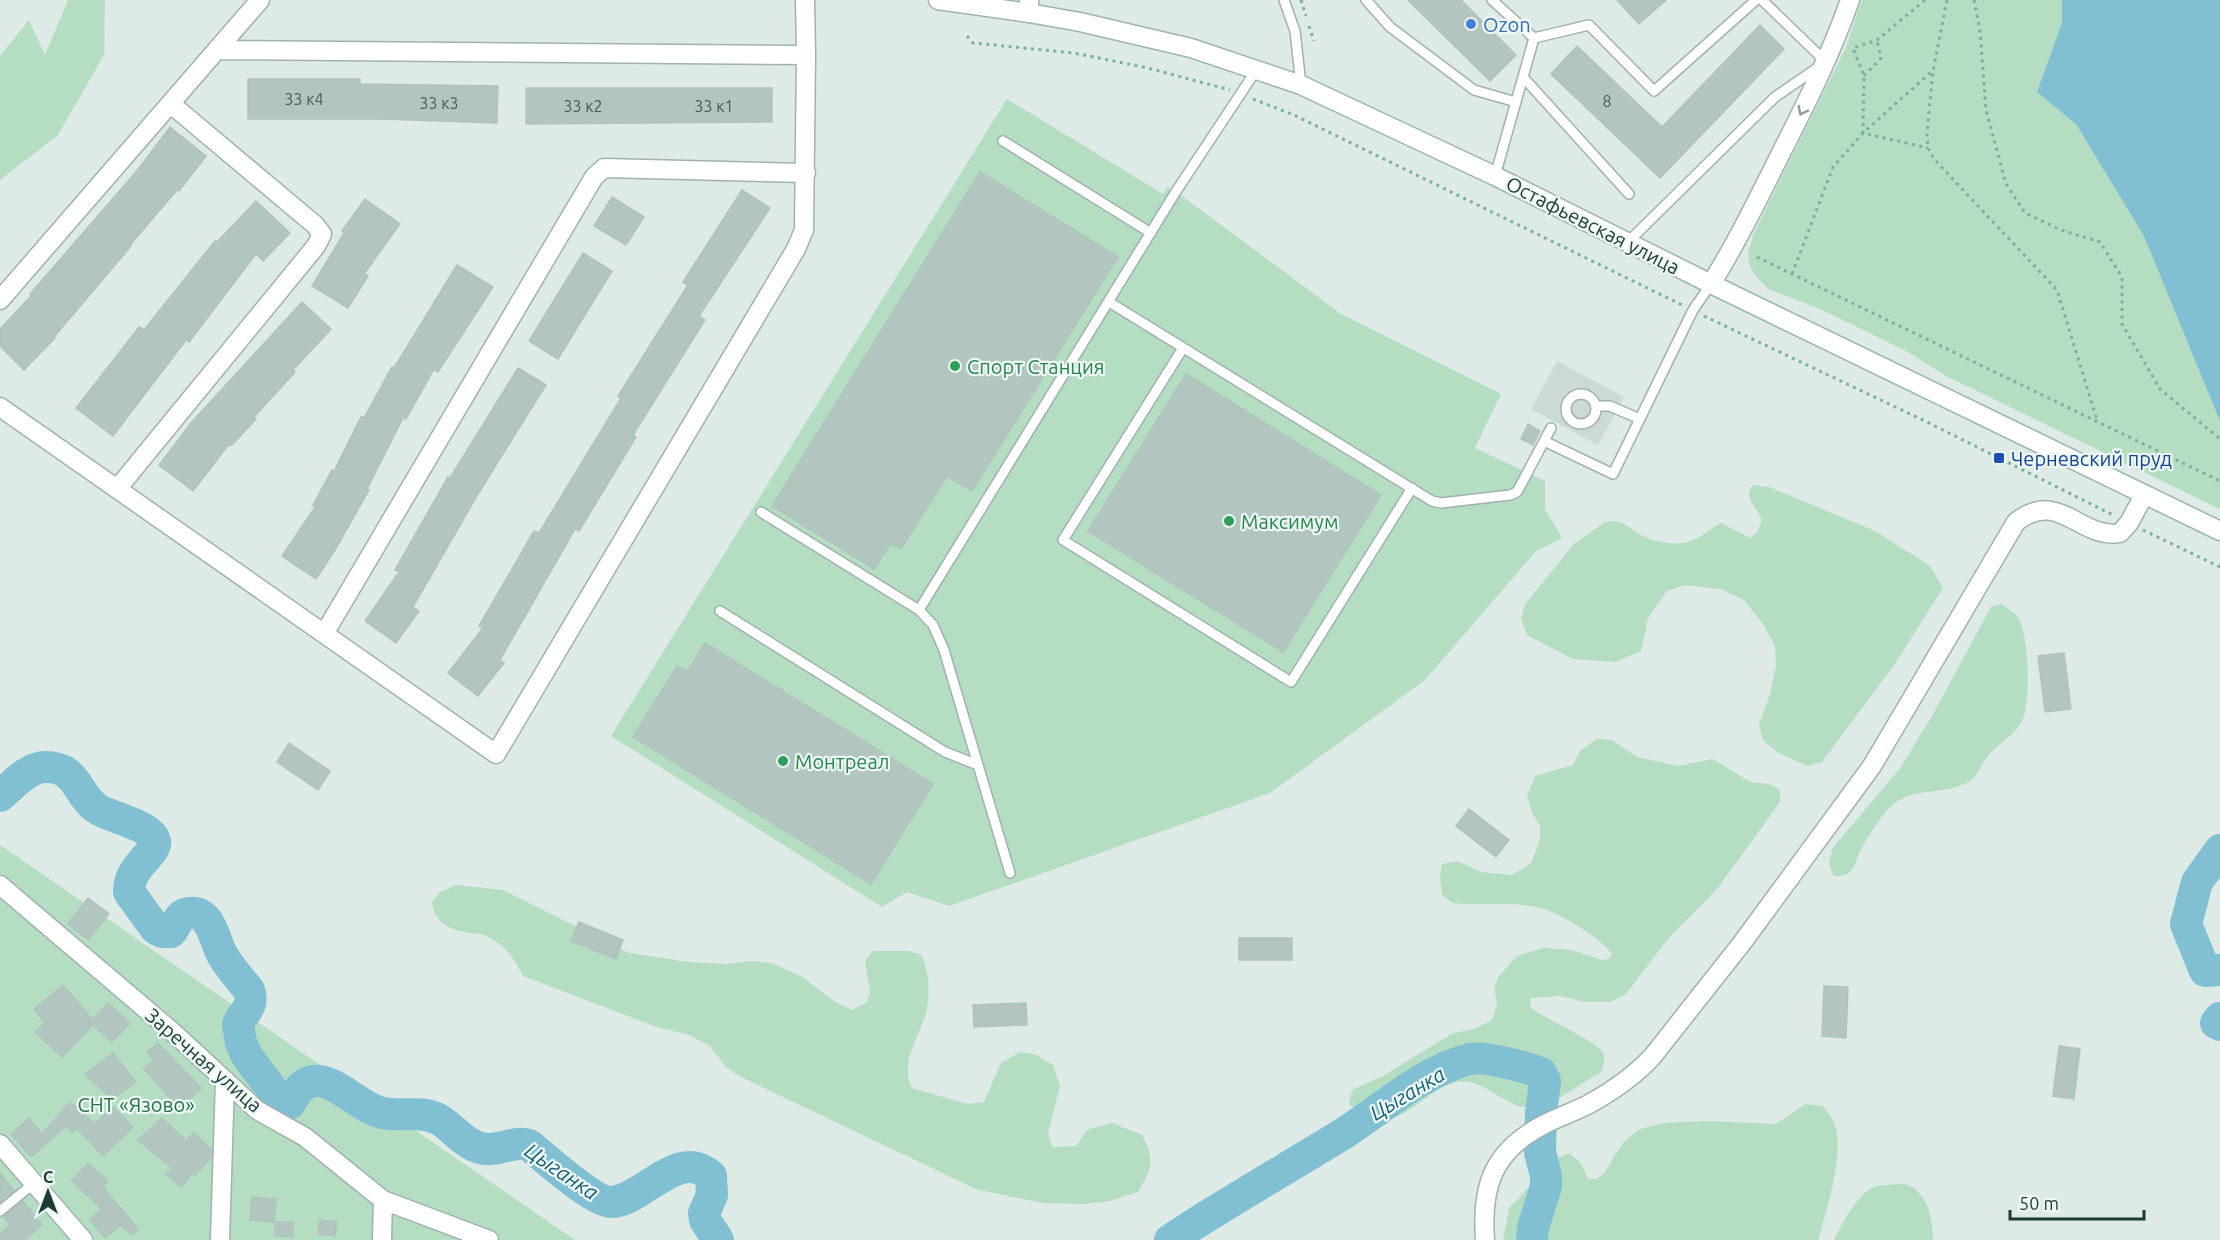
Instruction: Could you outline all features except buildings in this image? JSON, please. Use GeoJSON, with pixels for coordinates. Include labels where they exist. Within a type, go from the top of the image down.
{"type":"FeatureCollection","features":[{"type":"Feature","properties":{"kind":"street"},"geometry":{"type":"LineString","coordinates":[[0,300],[260,0]]}},
{"type":"Feature","properties":{"kind":"street"},"geometry":{"type":"LineString","coordinates":[[0,407],[496,754],[796,249],[804,231],[805,0]]}},
{"type":"Feature","properties":{"kind":"street","name":"Остафьевская улица"},"geometry":{"type":"LineString","coordinates":[[939,0],[1029,6],[1213,54],[1301,85],[1496,176],[1711,284],[2220,531]]}},
{"type":"Feature","properties":{"kind":"street"},"geometry":{"type":"LineString","coordinates":[[1711,284],[1734,246],[1826,62],[1850,0]]}},
{"type":"Feature","properties":{"kind":"street"},"geometry":{"type":"LineString","coordinates":[[218,50],[806,55]]}},
{"type":"Feature","properties":{"kind":"street"},"geometry":{"type":"LineString","coordinates":[[117,489],[316,246],[322,234],[315,225],[171,104]]}},
{"type":"Feature","properties":{"kind":"street"},"geometry":{"type":"LineString","coordinates":[[324,634],[599,172],[604,168],[618,167],[806,172]]}},
{"type":"Feature","properties":{"kind":"street"},"geometry":{"type":"LineString","coordinates":[[1485,1240],[1484,1220],[1491,1175],[1506,1150],[1541,1126],[1590,1104],[1642,1068],[1652,1057],[1742,943],[1872,766],[2016,522],[2024,516],[2045,510],[2064,514],[2096,530],[2112,534],[2120,533],[2129,523],[2144,495]]}},
{"type":"Feature","properties":{"kind":"street","name":"Заречная улица"},"geometry":{"type":"LineString","coordinates":[[0,885],[175,1034],[257,1110],[305,1137],[382,1200],[489,1240]]}},
{"type":"Feature","properties":{"kind":"street"},"geometry":{"type":"LineString","coordinates":[[220,1240],[225,1080]]}},
{"type":"Feature","properties":{"kind":"street"},"geometry":{"type":"LineString","coordinates":[[0,1144],[83,1240]]}},
{"type":"Feature","properties":{"kind":"street"},"geometry":{"type":"LineString","coordinates":[[382,1200],[382,1240]]}},
{"type":"Feature","properties":{"kind":"lane"},"geometry":{"type":"LineString","coordinates":[[1284,0],[1295,32],[1301,85]]}},
{"type":"Feature","properties":{"kind":"lane"},"geometry":{"type":"LineString","coordinates":[[1366,0],[1390,27],[1474,90],[1516,102]]}},
{"type":"Feature","properties":{"kind":"lane"},"geometry":{"type":"LineString","coordinates":[[1492,0],[1534,38]]}},
{"type":"Feature","properties":{"kind":"lane"},"geometry":{"type":"LineString","coordinates":[[1534,38],[1589,25],[1654,92],[1764,1],[1826,62],[1775,97],[1628,242]]}},
{"type":"Feature","properties":{"kind":"lane"},"geometry":{"type":"LineString","coordinates":[[1496,176],[1534,38]]}},
{"type":"Feature","properties":{"kind":"lane"},"geometry":{"type":"LineString","coordinates":[[918,610],[1151,233],[1257,69]]}},
{"type":"Feature","properties":{"kind":"lane"},"geometry":{"type":"LineString","coordinates":[[1523,77],[1629,194]]}},
{"type":"Feature","properties":{"kind":"lane"},"geometry":{"type":"LineString","coordinates":[[1003,141],[1151,233]]}},
{"type":"Feature","properties":{"kind":"lane"},"geometry":{"type":"LineString","coordinates":[[1544,441],[1613,474],[1693,310],[1711,284]]}},
{"type":"Feature","properties":{"kind":"lane"},"geometry":{"type":"LineString","coordinates":[[1109,302],[1432,501],[1441,503],[1510,495],[1521,488],[1551,428]]}},
{"type":"Feature","properties":{"kind":"lane"},"geometry":{"type":"LineString","coordinates":[[1183,348],[1063,540],[1291,682],[1412,488]]}},
{"type":"Feature","properties":{"kind":"lane"},"geometry":{"type":"LineString","coordinates":[[1597,406],[1610,406],[1640,419]]}},
{"type":"Feature","properties":{"kind":"lane"},"geometry":{"type":"LineString","coordinates":[[761,512],[918,610],[933,625],[944,650],[1010,873]]}},
{"type":"Feature","properties":{"kind":"lane"},"geometry":{"type":"LineString","coordinates":[[720,611],[945,752],[978,765]]}},
{"type":"Feature","properties":{"kind":"lane"},"geometry":{"type":"LineString","coordinates":[[0,1211],[34,1183]]}},
{"type":"Feature","properties":{"kind":"path"},"geometry":{"type":"LineString","coordinates":[[1863,133],[1864,76],[1853,48],[1877,40],[1925,0]]}},
{"type":"Feature","properties":{"kind":"path"},"geometry":{"type":"LineString","coordinates":[[1947,0],[1933,71],[1927,132],[1928,148],[1934,159],[2057,290],[2097,421]]}},
{"type":"Feature","properties":{"kind":"path"},"geometry":{"type":"LineString","coordinates":[[1974,0],[1980,31],[1986,110],[2006,184],[2025,213],[2061,230],[2100,242],[2122,277],[2122,324],[2160,389],[2220,439]]}},
{"type":"Feature","properties":{"kind":"path"},"geometry":{"type":"LineString","coordinates":[[967,36],[973,43],[1074,53],[1206,82],[1294,115],[2220,567]]}},
{"type":"Feature","properties":{"kind":"path"},"geometry":{"type":"LineString","coordinates":[[1864,76],[1881,58],[1877,40]]}},
{"type":"Feature","properties":{"kind":"path"},"geometry":{"type":"LineString","coordinates":[[1792,275],[1833,167],[1863,133],[1933,71]]}},
{"type":"Feature","properties":{"kind":"path"},"geometry":{"type":"LineString","coordinates":[[1863,133],[1928,148]]}},
{"type":"Feature","properties":{"kind":"path"},"geometry":{"type":"LineString","coordinates":[[1758,257],[2220,481]]}},
{"type":"Feature","properties":{"kind":"shaded area"},"geometry":{"type":"Polygon","coordinates":[[[1557,361],[1624,397],[1598,445],[1531,409],[1557,361]]]}},
{"type":"Feature","properties":{"kind":"green space"},"geometry":{"type":"Polygon","coordinates":[[[68,0],[105,0],[104,55],[58,135],[0,180],[0,56],[29,20],[45,55],[68,0]]]}},
{"type":"Feature","properties":{"kind":"green space"},"geometry":{"type":"Polygon","coordinates":[[[1862,0],[2220,0],[2220,509],[1946,376],[1908,352],[1820,309],[1768,289],[1754,274],[1748,253],[1754,233],[1846,47],[1862,0]]]}},
{"type":"Feature","properties":{"kind":"green space"},"geometry":{"type":"Polygon","coordinates":[[[1007,99],[1163,194],[1168,187],[1341,314],[1501,394],[1475,448],[1545,481],[1545,509],[1562,538],[1536,551],[1425,680],[1270,793],[949,906],[907,892],[882,907],[611,736],[1007,99]]]}},
{"type":"Feature","properties":{"kind":"green space"},"geometry":{"type":"Polygon","coordinates":[[[1753,485],[1769,487],[1875,531],[1930,566],[1943,588],[1894,665],[1822,762],[1807,766],[1777,752],[1763,740],[1759,725],[1770,694],[1776,666],[1775,646],[1763,624],[1744,600],[1720,589],[1685,585],[1667,591],[1648,618],[1641,651],[1615,662],[1573,659],[1527,635],[1521,619],[1525,604],[1574,544],[1605,522],[1616,521],[1659,542],[1692,541],[1721,523],[1750,538],[1757,532],[1762,520],[1750,498],[1750,489],[1753,485]]]}},
{"type":"Feature","properties":{"kind":"green space"},"geometry":{"type":"Polygon","coordinates":[[[2002,604],[2016,615],[2021,623],[2024,636],[2028,684],[2022,721],[2014,732],[1987,757],[1971,780],[1950,789],[1912,795],[1895,803],[1871,832],[1851,871],[1834,876],[1829,864],[1832,849],[1901,767],[1932,716],[1991,607],[2002,604]]]}},
{"type":"Feature","properties":{"kind":"green space"},"geometry":{"type":"Polygon","coordinates":[[[1597,739],[1612,740],[1637,757],[1678,766],[1713,759],[1750,782],[1770,784],[1780,790],[1780,802],[1718,888],[1667,940],[1626,994],[1610,1002],[1584,1002],[1561,996],[1531,998],[1530,1007],[1599,1048],[1604,1058],[1601,1072],[1561,1097],[1536,1107],[1516,1105],[1478,1085],[1458,1082],[1434,1092],[1406,1112],[1381,1122],[1357,1110],[1349,1104],[1352,1090],[1383,1076],[1451,1034],[1477,1028],[1492,1020],[1497,1004],[1494,988],[1499,976],[1517,956],[1543,948],[1572,950],[1602,960],[1609,959],[1612,953],[1598,940],[1550,911],[1521,905],[1453,903],[1442,895],[1440,876],[1442,864],[1457,861],[1481,872],[1512,875],[1531,863],[1540,840],[1540,826],[1532,813],[1527,796],[1535,776],[1573,765],[1580,751],[1597,739]]]}},
{"type":"Feature","properties":{"kind":"green space","name":"СНТ «Язово»"},"geometry":{"type":"Polygon","coordinates":[[[0,845],[575,1240],[0,1240],[0,845]]]}},
{"type":"Feature","properties":{"kind":"green space"},"geometry":{"type":"Polygon","coordinates":[[[456,885],[503,890],[629,953],[688,962],[772,963],[804,978],[835,1002],[852,1010],[867,1002],[870,991],[865,961],[873,951],[908,951],[920,954],[927,973],[928,995],[924,1018],[909,1058],[908,1078],[912,1088],[967,1104],[984,1102],[1001,1063],[1020,1052],[1037,1055],[1053,1065],[1060,1086],[1048,1134],[1052,1147],[1076,1146],[1087,1130],[1112,1123],[1142,1135],[1149,1151],[1149,1170],[1138,1192],[1110,1201],[1085,1204],[1042,1203],[976,1189],[739,1076],[726,1067],[710,1046],[689,1035],[654,1026],[523,976],[512,957],[498,942],[484,935],[453,929],[436,915],[432,903],[439,893],[456,885]]]}},
{"type":"Feature","properties":{"kind":"green space"},"geometry":{"type":"Polygon","coordinates":[[[1806,1104],[1823,1106],[1834,1123],[1837,1137],[1836,1166],[1818,1240],[1503,1240],[1509,1208],[1556,1159],[1569,1153],[1581,1163],[1588,1179],[1596,1179],[1605,1173],[1624,1142],[1638,1130],[1662,1123],[1706,1121],[1776,1124],[1806,1104]]]}},
{"type":"Feature","properties":{"kind":"green space"},"geometry":{"type":"Polygon","coordinates":[[[1901,1184],[1915,1189],[1925,1201],[1932,1225],[1933,1240],[1834,1240],[1851,1210],[1868,1190],[1881,1185],[1901,1184]]]}},
{"type":"Feature","properties":{"kind":"water","name":"Черневский пруд"},"geometry":{"type":"Polygon","coordinates":[[[2062,0],[2220,0],[2220,421],[2144,236],[2076,124],[2037,92],[2062,23],[2062,0]]]}},
{"type":"Feature","properties":{"kind":"waterway","name":"Цыганка"},"geometry":{"type":"LineString","coordinates":[[0,796],[21,777],[33,770],[45,767],[56,768],[70,776],[96,808],[138,826],[152,835],[155,846],[133,875],[129,892],[156,929],[162,932],[171,932],[185,914],[194,913],[207,920],[223,956],[249,990],[250,1004],[238,1024],[241,1043],[247,1056],[282,1103],[290,1103],[300,1088],[311,1082],[322,1081],[383,1113],[431,1116],[480,1148],[529,1145],[582,1188],[612,1202],[624,1199],[674,1171],[687,1167],[699,1168],[711,1176],[712,1195],[704,1213],[705,1220],[718,1240]]}},
{"type":"Feature","properties":{"kind":"waterway"},"geometry":{"type":"LineString","coordinates":[[2220,850],[2197,882],[2186,924],[2205,971],[2220,970]]}},
{"type":"Feature","properties":{"kind":"waterway"},"geometry":{"type":"LineString","coordinates":[[2220,1018],[2216,1023],[2220,1025]]}},
{"type":"Feature","properties":{"kind":"waterway","name":"Цыганка"},"geometry":{"type":"LineString","coordinates":[[1170,1240],[1350,1129],[1415,1084],[1451,1065],[1476,1058],[1541,1073],[1545,1081],[1540,1152],[1546,1186],[1533,1228],[1532,1240]]}},
{"type":"Feature","properties":{"kind":"place","name":"Ozon"},"geometry":{"type":"Point","coordinates":[1471,24]}},
{"type":"Feature","properties":{"kind":"place","name":"Спорт Станция"},"geometry":{"type":"Point","coordinates":[955,366]}},
{"type":"Feature","properties":{"kind":"place","name":"Черневский пруд"},"geometry":{"type":"Point","coordinates":[1999,458]}},
{"type":"Feature","properties":{"kind":"place","name":"Максимум"},"geometry":{"type":"Point","coordinates":[1229,521]}},
{"type":"Feature","properties":{"kind":"place","name":"Монтреал"},"geometry":{"type":"Point","coordinates":[783,761]}}]}
